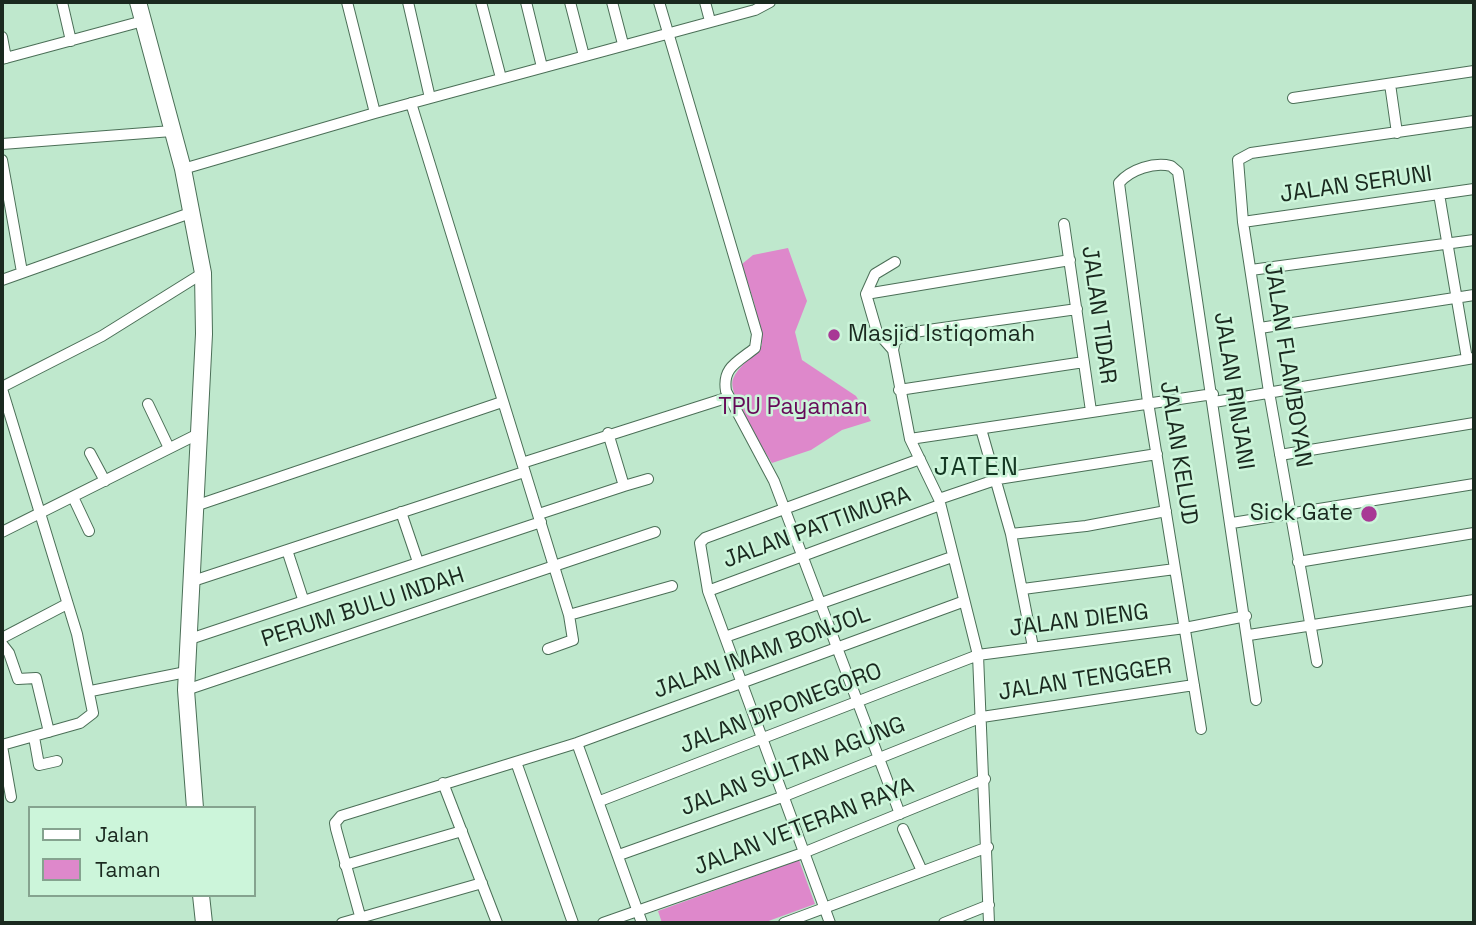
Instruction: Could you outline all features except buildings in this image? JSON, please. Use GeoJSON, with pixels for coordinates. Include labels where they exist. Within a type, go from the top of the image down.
{"type":"FeatureCollection","features":[{"type":"Feature","properties":{"kind":"main road"},"geometry":{"type":"LineString","coordinates":[[138,2],[183,169],[203,273],[204,334],[186,672],[195,806]]}},
{"type":"Feature","properties":{"kind":"street"},"geometry":{"type":"LineString","coordinates":[[62,2],[71,41]]}},
{"type":"Feature","properties":{"kind":"street"},"geometry":{"type":"LineString","coordinates":[[347,2],[376,113]]}},
{"type":"Feature","properties":{"kind":"street"},"geometry":{"type":"LineString","coordinates":[[408,2],[430,98]]}},
{"type":"Feature","properties":{"kind":"street"},"geometry":{"type":"LineString","coordinates":[[481,2],[501,78]]}},
{"type":"Feature","properties":{"kind":"street"},"geometry":{"type":"LineString","coordinates":[[526,2],[542,67]]}},
{"type":"Feature","properties":{"kind":"street"},"geometry":{"type":"LineString","coordinates":[[570,2],[584,56]]}},
{"type":"Feature","properties":{"kind":"street"},"geometry":{"type":"LineString","coordinates":[[612,2],[623,44]]}},
{"type":"Feature","properties":{"kind":"street"},"geometry":{"type":"LineString","coordinates":[[659,2],[757,334],[755,348],[729,367],[724,378],[729,397],[774,481],[900,814]]}},
{"type":"Feature","properties":{"kind":"street"},"geometry":{"type":"LineString","coordinates":[[705,2],[710,21]]}},
{"type":"Feature","properties":{"kind":"street"},"geometry":{"type":"LineString","coordinates":[[183,169],[770,2]]}},
{"type":"Feature","properties":{"kind":"street"},"geometry":{"type":"LineString","coordinates":[[2,37],[4,58],[143,21]]}},
{"type":"Feature","properties":{"kind":"street"},"geometry":{"type":"LineString","coordinates":[[1293,98],[1474,71]]}},
{"type":"Feature","properties":{"kind":"street"},"geometry":{"type":"LineString","coordinates":[[1390,84],[1397,133],[1474,121]]}},
{"type":"Feature","properties":{"kind":"street"},"geometry":{"type":"LineString","coordinates":[[411,103],[569,615],[573,640],[548,649]]}},
{"type":"Feature","properties":{"kind":"street"},"geometry":{"type":"LineString","coordinates":[[2,144],[172,131]]}},
{"type":"Feature","properties":{"kind":"street","name":"JALAN FLAMBOYAN"},"geometry":{"type":"LineString","coordinates":[[1317,662],[1288,512],[1243,222],[1237,166],[1245,154],[1397,133]]}},
{"type":"Feature","properties":{"kind":"street"},"geometry":{"type":"LineString","coordinates":[[2,160],[4,188],[22,272]]}},
{"type":"Feature","properties":{"kind":"street","name":"JALAN KELUD"},"geometry":{"type":"LineString","coordinates":[[1178,172],[1171,166],[1154,165],[1125,177],[1119,183],[1148,402],[1201,729]]}},
{"type":"Feature","properties":{"kind":"street","name":"JALAN RINJANI"},"geometry":{"type":"LineString","coordinates":[[1178,172],[1249,635],[1256,699]]}},
{"type":"Feature","properties":{"kind":"street","name":"JALAN SERUNI"},"geometry":{"type":"LineString","coordinates":[[1243,222],[1474,189]]}},
{"type":"Feature","properties":{"kind":"street"},"geometry":{"type":"LineString","coordinates":[[910,439],[1148,402],[1269,392],[1471,358],[1455,299],[1439,194]]}},
{"type":"Feature","properties":{"kind":"street"},"geometry":{"type":"LineString","coordinates":[[2,280],[193,212]]}},
{"type":"Feature","properties":{"kind":"street","name":"JALAN TIDAR"},"geometry":{"type":"LineString","coordinates":[[1064,224],[1091,411]]}},
{"type":"Feature","properties":{"kind":"street"},"geometry":{"type":"LineString","coordinates":[[1251,270],[1474,240]]}},
{"type":"Feature","properties":{"kind":"street"},"geometry":{"type":"LineString","coordinates":[[866,294],[1070,260]]}},
{"type":"Feature","properties":{"kind":"street"},"geometry":{"type":"LineString","coordinates":[[893,350],[877,332],[866,294],[875,274],[895,262]]}},
{"type":"Feature","properties":{"kind":"street"},"geometry":{"type":"LineString","coordinates":[[11,797],[2,746],[91,718],[93,713],[91,691],[67,604],[2,388],[102,336],[203,273]]}},
{"type":"Feature","properties":{"kind":"street"},"geometry":{"type":"LineString","coordinates":[[1260,328],[1474,295]]}},
{"type":"Feature","properties":{"kind":"street"},"geometry":{"type":"LineString","coordinates":[[989,923],[988,846],[978,655],[962,602],[940,502],[910,439],[893,350],[895,341],[907,333],[1077,309]]}},
{"type":"Feature","properties":{"kind":"street"},"geometry":{"type":"LineString","coordinates":[[899,390],[1084,362]]}},
{"type":"Feature","properties":{"kind":"street"},"geometry":{"type":"LineString","coordinates":[[190,582],[401,512],[608,433],[729,397]]}},
{"type":"Feature","properties":{"kind":"street"},"geometry":{"type":"LineString","coordinates":[[195,506],[502,402]]}},
{"type":"Feature","properties":{"kind":"street"},"geometry":{"type":"LineString","coordinates":[[148,404],[169,448]]}},
{"type":"Feature","properties":{"kind":"street"},"geometry":{"type":"LineString","coordinates":[[1279,455],[1474,423]]}},
{"type":"Feature","properties":{"kind":"street"},"geometry":{"type":"LineString","coordinates":[[981,429],[998,480],[1011,534],[1033,647]]}},
{"type":"Feature","properties":{"kind":"street"},"geometry":{"type":"LineString","coordinates":[[608,433],[624,486]]}},
{"type":"Feature","properties":{"kind":"street"},"geometry":{"type":"LineString","coordinates":[[2,532],[198,434]]}},
{"type":"Feature","properties":{"kind":"street"},"geometry":{"type":"LineString","coordinates":[[90,453],[105,481]]}},
{"type":"Feature","properties":{"kind":"street","name":"JALAN PATTIMURA"},"geometry":{"type":"LineString","coordinates":[[709,591],[998,480],[1157,453]]}},
{"type":"Feature","properties":{"kind":"street"},"geometry":{"type":"LineString","coordinates":[[830,923],[724,636],[703,568],[701,540],[920,459]]}},
{"type":"Feature","properties":{"kind":"street"},"geometry":{"type":"LineString","coordinates":[[187,640],[418,562],[648,479]]}},
{"type":"Feature","properties":{"kind":"street"},"geometry":{"type":"LineString","coordinates":[[1232,523],[1474,484]]}},
{"type":"Feature","properties":{"kind":"street"},"geometry":{"type":"LineString","coordinates":[[74,497],[89,531]]}},
{"type":"Feature","properties":{"kind":"street"},"geometry":{"type":"LineString","coordinates":[[1011,534],[1087,526],[1166,511]]}},
{"type":"Feature","properties":{"kind":"street"},"geometry":{"type":"LineString","coordinates":[[401,512],[418,562]]}},
{"type":"Feature","properties":{"kind":"street","name":"PERUM BULU INDAH"},"geometry":{"type":"LineString","coordinates":[[186,690],[655,532]]}},
{"type":"Feature","properties":{"kind":"street"},"geometry":{"type":"LineString","coordinates":[[1298,562],[1474,533]]}},
{"type":"Feature","properties":{"kind":"street"},"geometry":{"type":"LineString","coordinates":[[287,550],[303,599]]}},
{"type":"Feature","properties":{"kind":"street"},"geometry":{"type":"LineString","coordinates":[[724,636],[952,557]]}},
{"type":"Feature","properties":{"kind":"street"},"geometry":{"type":"LineString","coordinates":[[1023,589],[1175,569]]}},
{"type":"Feature","properties":{"kind":"street"},"geometry":{"type":"LineString","coordinates":[[569,615],[672,586]]}},
{"type":"Feature","properties":{"kind":"street"},"geometry":{"type":"LineString","coordinates":[[1249,635],[1474,600]]}},
{"type":"Feature","properties":{"kind":"street","name":"JALAN IMAM BONJOL"},"geometry":{"type":"LineString","coordinates":[[345,865],[335,823],[341,816],[577,743],[962,602]]}},
{"type":"Feature","properties":{"kind":"street"},"geometry":{"type":"LineString","coordinates":[[2,638],[67,604]]}},
{"type":"Feature","properties":{"kind":"street","name":"JALAN DIENG"},"geometry":{"type":"LineString","coordinates":[[978,655],[1185,628],[1246,616]]}},
{"type":"Feature","properties":{"kind":"street"},"geometry":{"type":"LineString","coordinates":[[2,644],[9,653],[18,679],[36,678],[49,732]]}},
{"type":"Feature","properties":{"kind":"street","name":"JALAN DIPONEGORO"},"geometry":{"type":"LineString","coordinates":[[600,801],[978,655]]}},
{"type":"Feature","properties":{"kind":"street"},"geometry":{"type":"LineString","coordinates":[[91,691],[186,672]]}},
{"type":"Feature","properties":{"kind":"street","name":"JALAN TENGGER"},"geometry":{"type":"LineString","coordinates":[[982,717],[1194,685]]}},
{"type":"Feature","properties":{"kind":"street","name":"JALAN SULTAN AGUNG"},"geometry":{"type":"LineString","coordinates":[[619,855],[782,797],[982,717]]}},
{"type":"Feature","properties":{"kind":"street"},"geometry":{"type":"LineString","coordinates":[[34,737],[39,765],[57,761]]}},
{"type":"Feature","properties":{"kind":"street"},"geometry":{"type":"LineString","coordinates":[[577,743],[642,923]]}},
{"type":"Feature","properties":{"kind":"street"},"geometry":{"type":"LineString","coordinates":[[516,762],[573,923]]}},
{"type":"Feature","properties":{"kind":"street","name":"JALAN VETERAN RAYA"},"geometry":{"type":"LineString","coordinates":[[603,923],[803,853],[985,779]]}},
{"type":"Feature","properties":{"kind":"street"},"geometry":{"type":"LineString","coordinates":[[443,783],[497,923]]}},
{"type":"Feature","properties":{"kind":"street"},"geometry":{"type":"LineString","coordinates":[[903,829],[922,871]]}},
{"type":"Feature","properties":{"kind":"street"},"geometry":{"type":"LineString","coordinates":[[361,921],[345,865],[462,831]]}},
{"type":"Feature","properties":{"kind":"street"},"geometry":{"type":"LineString","coordinates":[[783,923],[988,846]]}},
{"type":"Feature","properties":{"kind":"street"},"geometry":{"type":"LineString","coordinates":[[342,923],[361,921],[482,883]]}},
{"type":"Feature","properties":{"kind":"street"},"geometry":{"type":"LineString","coordinates":[[944,923],[989,905]]}},
{"type":"Feature","properties":{"kind":"green space","name":"TPU Payaman"},"geometry":{"type":"Polygon","coordinates":[[[788,248],[807,301],[795,332],[802,360],[856,396],[871,421],[842,430],[811,450],[772,463],[740,408],[735,397],[733,379],[762,345],[755,306],[742,264],[753,255],[788,248]]]}},
{"type":"Feature","properties":{"kind":"green space"},"geometry":{"type":"Polygon","coordinates":[[[799,860],[815,904],[763,923],[662,923],[658,911],[799,860]]]}},
{"type":"Feature","properties":{"kind":"place","name":"Masjid Istiqomah"},"geometry":{"type":"Point","coordinates":[834,335]}},
{"type":"Feature","properties":{"kind":"place","name":"Sick Gate"},"geometry":{"type":"Point","coordinates":[1369,514]}},
{"type":"Feature","properties":{"kind":"district","name":"JATEN"},"geometry":{"type":"Point","coordinates":[977,468]}}]}
